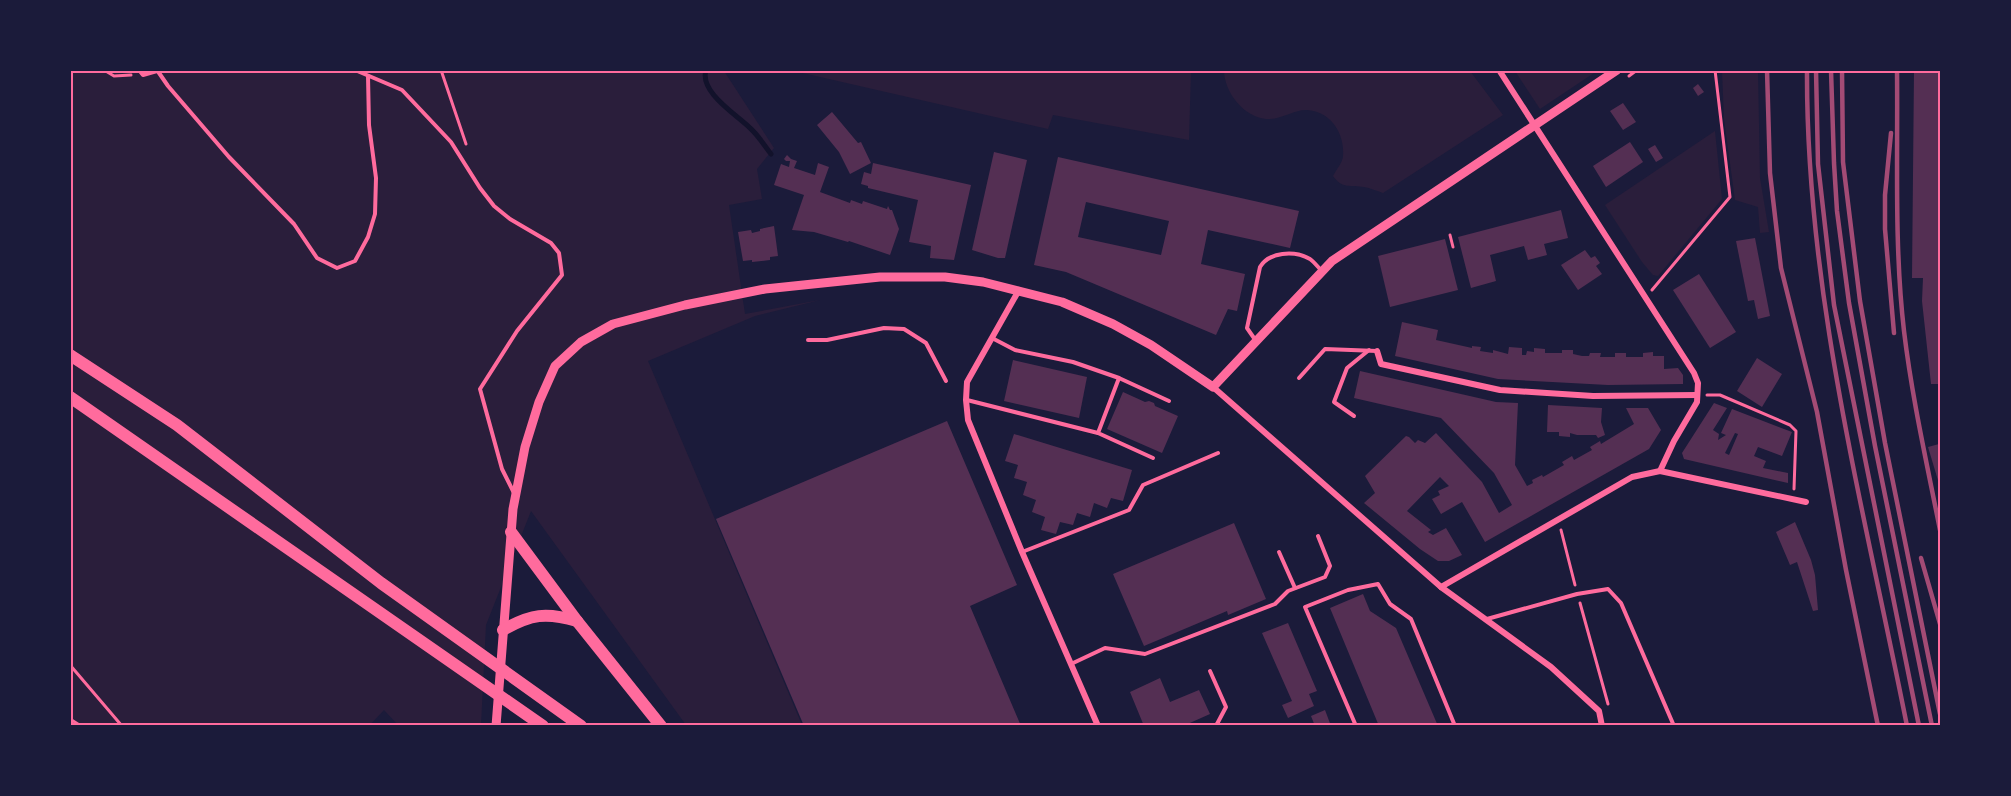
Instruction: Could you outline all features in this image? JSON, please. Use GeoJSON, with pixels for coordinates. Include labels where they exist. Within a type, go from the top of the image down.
{"type":"FeatureCollection","features":[{"type":"Feature","properties":{"kind":"highway"},"geometry":{"type":"LineString","coordinates":[[70,355],[177,425],[381,583],[581,726]]}},
{"type":"Feature","properties":{"kind":"highway"},"geometry":{"type":"LineString","coordinates":[[70,397],[540,723]]}},
{"type":"Feature","properties":{"kind":"highway"},"geometry":{"type":"LineString","coordinates":[[511,532],[577,621],[661,726]]}},
{"type":"Feature","properties":{"kind":"highway"},"geometry":{"type":"LineString","coordinates":[[503,630],[518,621],[539,615],[558,616],[577,621]]}},
{"type":"Feature","properties":{"kind":"street"},"geometry":{"type":"LineString","coordinates":[[1499,70],[1694,373],[1698,383],[1697,402],[1674,441],[1660,471]]}},
{"type":"Feature","properties":{"kind":"street"},"geometry":{"type":"LineString","coordinates":[[1213,387],[1332,261],[1617,70]]}},
{"type":"Feature","properties":{"kind":"street"},"geometry":{"type":"LineString","coordinates":[[496,726],[515,493],[525,447],[555,366],[580,342],[613,324],[685,305],[765,289],[879,277],[945,277],[983,282],[1062,302],[1113,324],[1179,363],[1213,387],[1441,587],[1551,667],[1599,711],[1602,726]]}},
{"type":"Feature","properties":{"kind":"street"},"geometry":{"type":"LineString","coordinates":[[1019,290],[967,382],[968,420],[1098,726]]}},
{"type":"Feature","properties":{"kind":"street"},"geometry":{"type":"LineString","coordinates":[[1377,351],[1382,364],[1500,390],[1593,396],[1697,395]]}},
{"type":"Feature","properties":{"kind":"street"},"geometry":{"type":"LineString","coordinates":[[1441,587],[1632,477],[1660,471],[1806,502]]}},
{"type":"Feature","properties":{"kind":"lane"},"geometry":{"type":"LineString","coordinates":[[139,70],[143,75],[157,71],[229,157],[294,225],[317,258],[337,268],[355,261],[369,237],[375,213],[376,178],[369,125],[368,76]]}},
{"type":"Feature","properties":{"kind":"lane"},"geometry":{"type":"LineString","coordinates":[[355,70],[402,90],[451,142],[494,206],[510,219],[551,243],[559,253],[562,275],[517,331],[480,390],[502,469],[515,493]]}},
{"type":"Feature","properties":{"kind":"lane"},"geometry":{"type":"LineString","coordinates":[[1256,341],[1247,328],[1260,267],[1264,261],[1275,255],[1294,255],[1310,260],[1321,271]]}},
{"type":"Feature","properties":{"kind":"lane"},"geometry":{"type":"LineString","coordinates":[[808,340],[827,340],[885,328],[904,329],[926,343],[946,381]]}},
{"type":"Feature","properties":{"kind":"lane"},"geometry":{"type":"LineString","coordinates":[[991,338],[1015,350],[1072,362],[1119,378],[1169,401]]}},
{"type":"Feature","properties":{"kind":"lane"},"geometry":{"type":"LineString","coordinates":[[1299,378],[1325,349],[1377,351]]}},
{"type":"Feature","properties":{"kind":"lane"},"geometry":{"type":"LineString","coordinates":[[1354,416],[1334,402],[1347,368],[1369,350]]}},
{"type":"Feature","properties":{"kind":"lane"},"geometry":{"type":"LineString","coordinates":[[1098,433],[1119,378]]}},
{"type":"Feature","properties":{"kind":"lane"},"geometry":{"type":"LineString","coordinates":[[966,400],[1098,433],[1153,458]]}},
{"type":"Feature","properties":{"kind":"lane"},"geometry":{"type":"LineString","coordinates":[[1023,552],[1129,510],[1143,485],[1218,453]]}},
{"type":"Feature","properties":{"kind":"lane"},"geometry":{"type":"LineString","coordinates":[[1071,664],[1105,648],[1145,654],[1275,604],[1288,591],[1325,577],[1330,566],[1318,536]]}},
{"type":"Feature","properties":{"kind":"lane"},"geometry":{"type":"LineString","coordinates":[[1280,552],[1295,588]]}},
{"type":"Feature","properties":{"kind":"lane"},"geometry":{"type":"LineString","coordinates":[[1356,726],[1305,607],[1348,590],[1378,584],[1390,604],[1411,619],[1455,726]]}},
{"type":"Feature","properties":{"kind":"lane"},"geometry":{"type":"LineString","coordinates":[[1487,619],[1577,594],[1608,589],[1622,603],[1674,726]]}},
{"type":"Feature","properties":{"kind":"lane"},"geometry":{"type":"LineString","coordinates":[[1210,671],[1226,707],[1214,726]]}},
{"type":"Feature","properties":{"kind":"path"},"geometry":{"type":"LineString","coordinates":[[104,70],[114,76],[143,75]]}},
{"type":"Feature","properties":{"kind":"path"},"geometry":{"type":"LineString","coordinates":[[441,70],[466,145]]}},
{"type":"Feature","properties":{"kind":"path"},"geometry":{"type":"LineString","coordinates":[[1629,76],[1637,70]]}},
{"type":"Feature","properties":{"kind":"path"},"geometry":{"type":"LineString","coordinates":[[1646,298],[1730,197],[1715,70]]}},
{"type":"Feature","properties":{"kind":"path"},"geometry":{"type":"LineString","coordinates":[[1450,235],[1453,247]]}},
{"type":"Feature","properties":{"kind":"path"},"geometry":{"type":"LineString","coordinates":[[1697,395],[1720,395],[1790,425],[1796,431],[1794,500]]}},
{"type":"Feature","properties":{"kind":"path"},"geometry":{"type":"LineString","coordinates":[[1558,520],[1610,714]]}},
{"type":"Feature","properties":{"kind":"path"},"geometry":{"type":"LineString","coordinates":[[70,665],[122,726]]}},
{"type":"Feature","properties":{"kind":"path"},"geometry":{"type":"LineString","coordinates":[[70,719],[81,726]]}},
{"type":"Feature","properties":{"kind":"shaded area"},"geometry":{"type":"Polygon","coordinates":[[[1224,70],[1470,71],[1503,115],[1383,193],[1366,187],[1343,185],[1336,180],[1333,176],[1342,161],[1343,147],[1339,132],[1323,114],[1307,110],[1266,119],[1250,114],[1231,95],[1224,70]]]}},
{"type":"Feature","properties":{"kind":"shaded area"},"geometry":{"type":"Polygon","coordinates":[[[70,71],[724,71],[774,148],[757,169],[762,199],[729,205],[745,314],[820,300],[755,316],[648,361],[802,725],[686,725],[531,511],[486,625],[481,725],[398,725],[384,710],[369,726],[71,725],[70,71]]]}},
{"type":"Feature","properties":{"kind":"shaded area"},"geometry":{"type":"Polygon","coordinates":[[[794,71],[1191,71],[1189,140],[1053,115],[1048,129],[794,71]]]}},
{"type":"Feature","properties":{"kind":"shaded area"},"geometry":{"type":"Polygon","coordinates":[[[1515,71],[1597,71],[1540,109],[1515,71]]]}},
{"type":"Feature","properties":{"kind":"shaded area"},"geometry":{"type":"Polygon","coordinates":[[[1722,71],[1758,71],[1760,178],[1769,232],[1760,233],[1758,207],[1735,200],[1724,119],[1722,71]]]}},
{"type":"Feature","properties":{"kind":"shaded area"},"geometry":{"type":"Polygon","coordinates":[[[1715,131],[1722,199],[1658,276],[1653,275],[1605,205],[1715,131]]]}},
{"type":"Feature","properties":{"kind":"building"},"geometry":{"type":"Polygon","coordinates":[[[1914,71],[1940,71],[1940,384],[1931,384],[1922,301],[1923,278],[1912,278],[1914,71]]]}},
{"type":"Feature","properties":{"kind":"building"},"geometry":{"type":"Polygon","coordinates":[[[1698,84],[1704,92],[1698,96],[1693,88],[1698,84]]]}},
{"type":"Feature","properties":{"kind":"building"},"geometry":{"type":"Polygon","coordinates":[[[1623,103],[1636,122],[1623,130],[1610,111],[1623,103]]]}},
{"type":"Feature","properties":{"kind":"building"},"geometry":{"type":"Polygon","coordinates":[[[832,112],[858,143],[861,142],[871,163],[850,174],[839,152],[817,125],[832,112]]]}},
{"type":"Feature","properties":{"kind":"building"},"geometry":{"type":"Polygon","coordinates":[[[1630,142],[1643,162],[1606,187],[1593,166],[1630,142]]]}},
{"type":"Feature","properties":{"kind":"building"},"geometry":{"type":"Polygon","coordinates":[[[1655,145],[1663,158],[1656,162],[1648,149],[1655,145]]]}},
{"type":"Feature","properties":{"kind":"building"},"geometry":{"type":"Polygon","coordinates":[[[994,152],[1027,160],[1005,258],[972,250],[994,152]]]}},
{"type":"Feature","properties":{"kind":"building"},"geometry":{"type":"Polygon","coordinates":[[[787,155],[797,161],[794,168],[815,175],[818,163],[829,167],[820,192],[850,203],[851,200],[862,204],[863,201],[887,209],[888,206],[892,210],[899,229],[890,255],[814,232],[792,230],[804,195],[774,185],[781,164],[789,167],[790,161],[784,159],[787,155]]]}},
{"type":"Feature","properties":{"kind":"building"},"geometry":{"type":"Polygon","coordinates":[[[1058,157],[1299,211],[1290,248],[1208,230],[1201,264],[1245,274],[1237,311],[1228,309],[1216,335],[1066,272],[1034,265],[1058,157]],[[1086,202],[1078,237],[1161,255],[1169,221],[1086,202]]]}},
{"type":"Feature","properties":{"kind":"building"},"geometry":{"type":"Polygon","coordinates":[[[873,163],[971,185],[954,260],[930,258],[931,246],[909,242],[918,200],[868,188],[861,184],[864,172],[871,174],[873,163]]]}},
{"type":"Feature","properties":{"kind":"building"},"geometry":{"type":"Polygon","coordinates":[[[1561,210],[1568,238],[1544,244],[1547,255],[1528,260],[1524,246],[1490,255],[1496,281],[1471,288],[1458,237],[1561,210]]]}},
{"type":"Feature","properties":{"kind":"building"},"geometry":{"type":"Polygon","coordinates":[[[774,226],[778,256],[770,257],[770,260],[743,261],[738,232],[751,230],[752,233],[774,226]]]}},
{"type":"Feature","properties":{"kind":"building"},"geometry":{"type":"Polygon","coordinates":[[[1755,238],[1770,316],[1758,319],[1754,300],[1748,301],[1736,241],[1755,238]]]}},
{"type":"Feature","properties":{"kind":"building"},"geometry":{"type":"Polygon","coordinates":[[[1445,239],[1458,290],[1390,307],[1378,256],[1445,239]]]}},
{"type":"Feature","properties":{"kind":"building"},"geometry":{"type":"Polygon","coordinates":[[[1585,250],[1591,258],[1595,256],[1600,263],[1596,266],[1602,274],[1578,290],[1561,265],[1585,250]]]}},
{"type":"Feature","properties":{"kind":"building"},"geometry":{"type":"Polygon","coordinates":[[[1699,274],[1736,332],[1710,348],[1673,290],[1699,274]]]}},
{"type":"Feature","properties":{"kind":"building"},"geometry":{"type":"Polygon","coordinates":[[[1402,322],[1438,330],[1436,340],[1472,348],[1472,346],[1481,347],[1480,351],[1493,353],[1493,350],[1508,354],[1509,347],[1522,348],[1522,355],[1526,355],[1527,351],[1534,352],[1534,348],[1545,349],[1545,353],[1562,353],[1562,350],[1573,350],[1573,354],[1582,356],[1601,353],[1600,357],[1615,357],[1615,353],[1626,353],[1626,357],[1643,357],[1643,353],[1653,352],[1653,356],[1664,356],[1664,369],[1678,368],[1683,375],[1683,384],[1608,385],[1498,379],[1395,356],[1402,322]]]}},
{"type":"Feature","properties":{"kind":"building"},"geometry":{"type":"Polygon","coordinates":[[[1757,358],[1782,374],[1762,407],[1737,391],[1757,358]]]}},
{"type":"Feature","properties":{"kind":"building"},"geometry":{"type":"Polygon","coordinates":[[[1013,360],[1087,377],[1079,418],[1004,401],[1013,360]]]}},
{"type":"Feature","properties":{"kind":"building"},"geometry":{"type":"Polygon","coordinates":[[[1360,371],[1496,402],[1518,403],[1515,465],[1527,486],[1533,483],[1532,480],[1542,475],[1543,477],[1564,465],[1562,462],[1572,456],[1574,460],[1592,450],[1590,447],[1600,441],[1601,444],[1634,424],[1626,408],[1648,408],[1661,430],[1649,449],[1485,542],[1462,502],[1441,514],[1432,499],[1440,495],[1438,491],[1449,486],[1440,477],[1407,511],[1431,530],[1428,532],[1433,535],[1446,528],[1462,555],[1449,561],[1438,561],[1364,503],[1375,493],[1365,476],[1406,436],[1415,443],[1418,440],[1425,443],[1436,433],[1482,482],[1499,513],[1512,505],[1494,473],[1441,418],[1354,398],[1360,371]]]}},
{"type":"Feature","properties":{"kind":"building"},"geometry":{"type":"Polygon","coordinates":[[[1123,392],[1145,402],[1154,403],[1155,406],[1178,416],[1162,453],[1107,429],[1123,392]]]}},
{"type":"Feature","properties":{"kind":"building"},"geometry":{"type":"Polygon","coordinates":[[[1714,403],[1727,408],[1713,430],[1719,434],[1718,440],[1726,435],[1721,433],[1732,409],[1792,432],[1782,456],[1758,447],[1754,456],[1766,461],[1763,468],[1788,473],[1788,483],[1684,459],[1682,453],[1714,403]],[[1735,433],[1725,453],[1729,455],[1738,434],[1735,433]]]}},
{"type":"Feature","properties":{"kind":"building"},"geometry":{"type":"Polygon","coordinates":[[[1548,405],[1602,408],[1601,422],[1605,435],[1598,438],[1596,435],[1570,433],[1570,437],[1559,436],[1559,432],[1547,432],[1548,405]]]}},
{"type":"Feature","properties":{"kind":"building"},"geometry":{"type":"Polygon","coordinates":[[[947,421],[1017,585],[970,606],[1021,726],[804,726],[716,519],[947,421]]]}},
{"type":"Feature","properties":{"kind":"building"},"geometry":{"type":"Polygon","coordinates":[[[1014,434],[1132,470],[1123,501],[1111,498],[1107,508],[1094,503],[1090,517],[1077,513],[1073,525],[1060,522],[1056,534],[1041,530],[1045,517],[1032,512],[1036,500],[1023,495],[1027,482],[1014,478],[1018,465],[1005,461],[1014,434]]]}},
{"type":"Feature","properties":{"kind":"building"},"geometry":{"type":"Polygon","coordinates":[[[1939,444],[1940,450],[1940,487],[1928,447],[1939,444]]]}},
{"type":"Feature","properties":{"kind":"building"},"geometry":{"type":"Polygon","coordinates":[[[1795,522],[1815,575],[1818,610],[1813,611],[1797,562],[1790,565],[1776,532],[1795,522]]]}},
{"type":"Feature","properties":{"kind":"building"},"geometry":{"type":"Polygon","coordinates":[[[1234,523],[1266,599],[1228,615],[1227,611],[1144,646],[1113,574],[1234,523]]]}},
{"type":"Feature","properties":{"kind":"building"},"geometry":{"type":"Polygon","coordinates":[[[1363,594],[1370,611],[1396,628],[1438,726],[1379,726],[1330,608],[1363,594]]]}},
{"type":"Feature","properties":{"kind":"building"},"geometry":{"type":"Polygon","coordinates":[[[1288,623],[1317,691],[1309,694],[1314,706],[1288,718],[1282,705],[1292,701],[1262,633],[1288,623]]]}},
{"type":"Feature","properties":{"kind":"building"},"geometry":{"type":"Polygon","coordinates":[[[1160,678],[1170,702],[1199,690],[1210,714],[1183,726],[1144,726],[1130,692],[1160,678]]]}},
{"type":"Feature","properties":{"kind":"building"},"geometry":{"type":"Polygon","coordinates":[[[1325,710],[1331,726],[1315,726],[1311,716],[1325,710]]]}},
{"type":"Feature","properties":{"kind":"waterway"},"geometry":{"type":"LineString","coordinates":[[706,70],[705,78],[713,95],[753,131],[771,154]]}},
{"type":"Feature","properties":{"kind":"railway"},"geometry":{"type":"LineString","coordinates":[[1767,70],[1770,173],[1781,268],[1817,412],[1878,726]]}},
{"type":"Feature","properties":{"kind":"railway"},"geometry":{"type":"LineString","coordinates":[[1807,70],[1809,153],[1816,236],[1827,318],[1856,482],[1907,726]]}},
{"type":"Feature","properties":{"kind":"railway"},"geometry":{"type":"LineString","coordinates":[[1816,70],[1818,164],[1834,305],[1919,726]]}},
{"type":"Feature","properties":{"kind":"railway"},"geometry":{"type":"LineString","coordinates":[[1831,70],[1837,211],[1849,303],[1875,446],[1932,726]]}},
{"type":"Feature","properties":{"kind":"railway"},"geometry":{"type":"LineString","coordinates":[[1842,70],[1843,162],[1860,301],[1885,443],[1940,714]]}},
{"type":"Feature","properties":{"kind":"railway"},"geometry":{"type":"LineString","coordinates":[[1897,70],[1898,234],[1901,299],[1911,381],[1940,530]]}},
{"type":"Feature","properties":{"kind":"railway"},"geometry":{"type":"LineString","coordinates":[[1891,133],[1885,195],[1885,229],[1894,333]]}},
{"type":"Feature","properties":{"kind":"railway"},"geometry":{"type":"LineString","coordinates":[[1921,558],[1940,624]]}}]}
